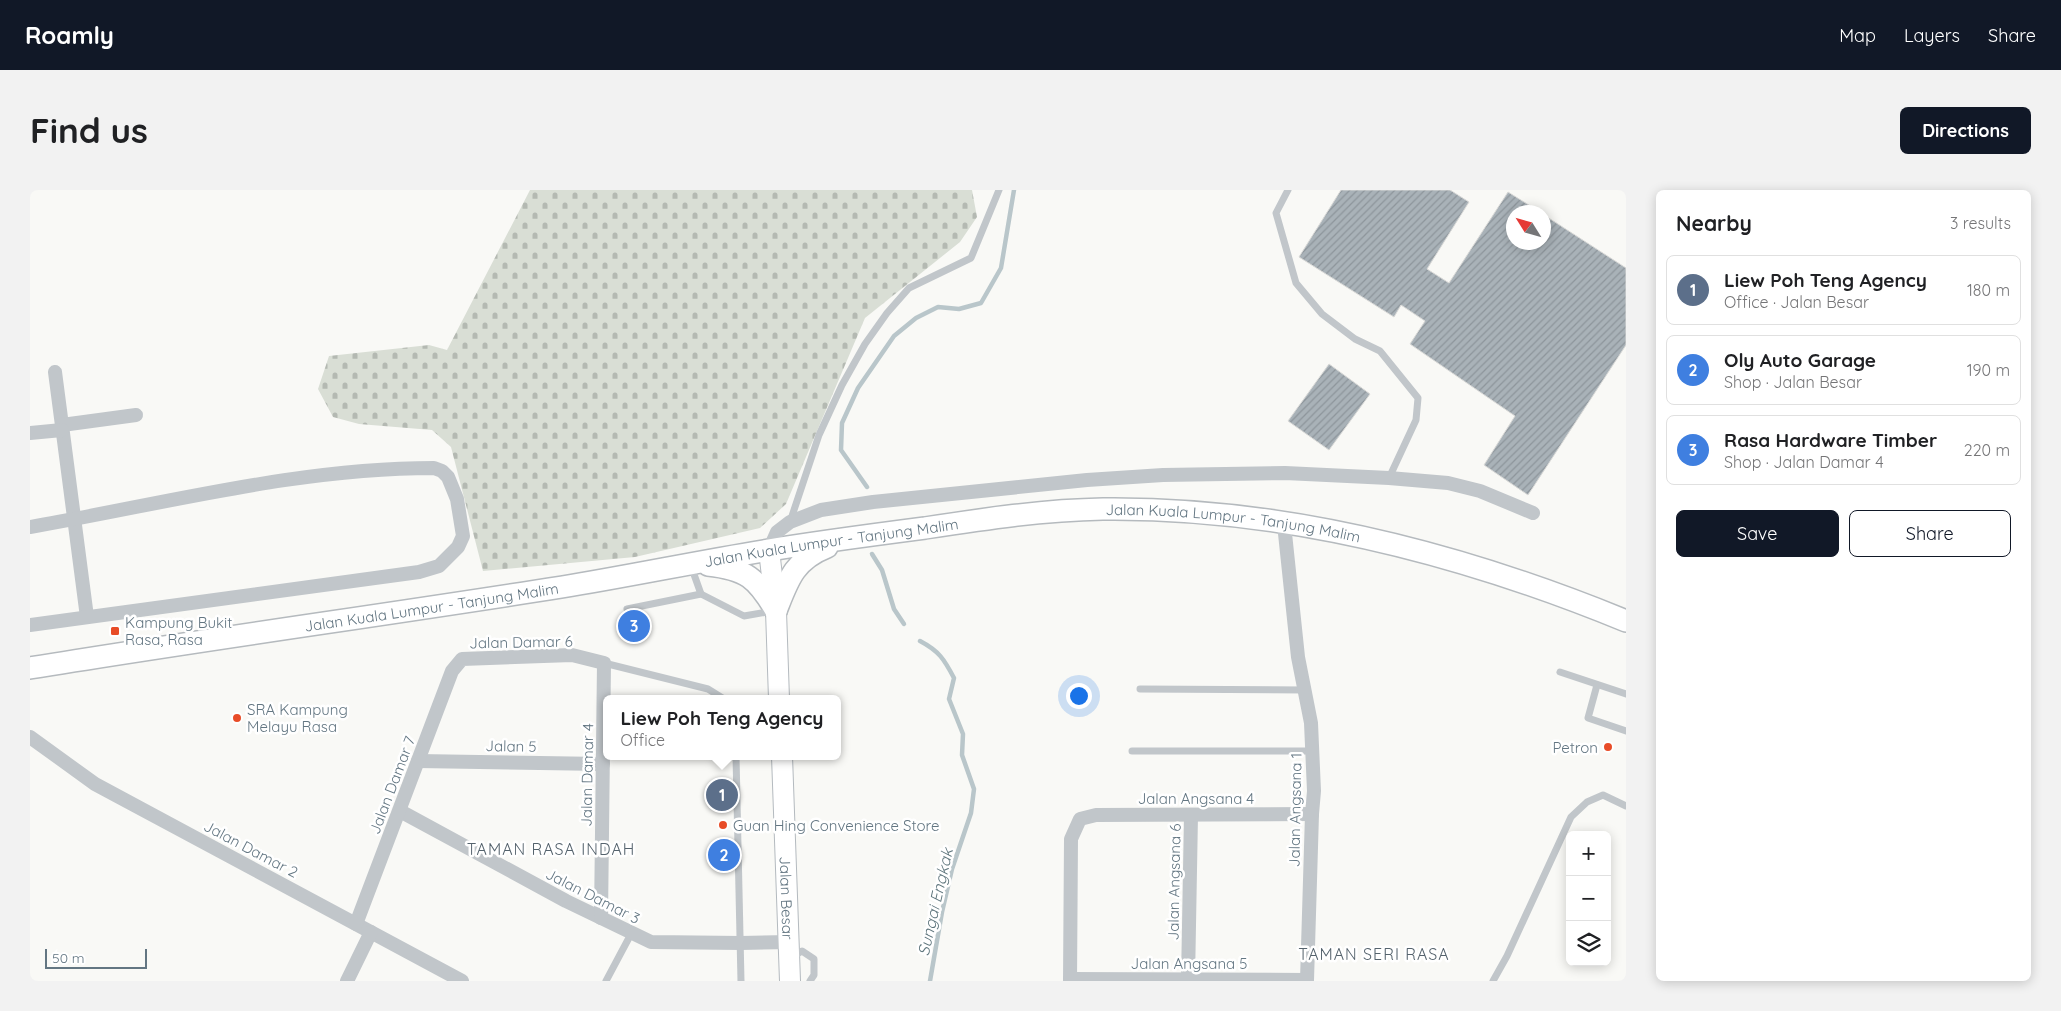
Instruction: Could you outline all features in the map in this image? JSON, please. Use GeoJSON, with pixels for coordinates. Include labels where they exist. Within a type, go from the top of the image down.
{"type":"FeatureCollection","features":[{"type":"Feature","properties":{"kind":"main road","name":"Jalan Kuala Lumpur - Tanjung Malim"},"geometry":{"type":"LineString","coordinates":[[30,668],[198,640],[565,586],[769,550],[1014,515],[1099,509],[1216,513],[1340,531],[1463,562],[1626,621]]}},
{"type":"Feature","properties":{"kind":"main road"},"geometry":{"type":"LineString","coordinates":[[776,611],[790,578],[805,557],[846,539]]}},
{"type":"Feature","properties":{"kind":"main road"},"geometry":{"type":"LineString","coordinates":[[769,550],[776,611],[780,695]]}},
{"type":"Feature","properties":{"kind":"main road"},"geometry":{"type":"LineString","coordinates":[[691,564],[720,566],[754,579],[765,592],[776,611]]}},
{"type":"Feature","properties":{"kind":"main road","name":"Jalan Besar"},"geometry":{"type":"LineString","coordinates":[[782,760],[790,981]]}},
{"type":"Feature","properties":{"kind":"street"},"geometry":{"type":"LineString","coordinates":[[55,372],[87,617]]}},
{"type":"Feature","properties":{"kind":"street"},"geometry":{"type":"LineString","coordinates":[[30,433],[136,415]]}},
{"type":"Feature","properties":{"kind":"street"},"geometry":{"type":"LineString","coordinates":[[30,526],[258,484],[346,473],[434,468],[442,471],[448,477],[457,499],[463,536],[446,560],[439,566],[419,572],[30,625]]}},
{"type":"Feature","properties":{"kind":"street"},"geometry":{"type":"LineString","coordinates":[[769,550],[777,532],[790,522],[821,510],[872,502],[1087,480],[1163,475],[1285,473],[1389,478],[1463,486],[1533,513]]}},
{"type":"Feature","properties":{"kind":"street","name":"Jalan Angsana 1"},"geometry":{"type":"LineString","coordinates":[[1284,524],[1298,657],[1311,723],[1314,791],[1308,980]]}},
{"type":"Feature","properties":{"kind":"street","name":"Jalan Damar 6"},"geometry":{"type":"LineString","coordinates":[[462,659],[572,655],[604,663]]}},
{"type":"Feature","properties":{"kind":"street","name":"Jalan Damar 7"},"geometry":{"type":"LineString","coordinates":[[356,924],[452,671],[462,659]]}},
{"type":"Feature","properties":{"kind":"street","name":"Jalan Damar 4"},"geometry":{"type":"LineString","coordinates":[[604,663],[604,695]]}},
{"type":"Feature","properties":{"kind":"street","name":"Jalan Damar 2"},"geometry":{"type":"LineString","coordinates":[[30,737],[95,784],[462,981]]}},
{"type":"Feature","properties":{"kind":"street","name":"Jalan Damar 4"},"geometry":{"type":"LineString","coordinates":[[601,918],[603,760]]}},
{"type":"Feature","properties":{"kind":"street","name":"Jalan 5"},"geometry":{"type":"LineString","coordinates":[[418,761],[603,764]]}},
{"type":"Feature","properties":{"kind":"street","name":"Jalan Damar 3"},"geometry":{"type":"LineString","coordinates":[[400,811],[631,934],[651,942],[741,943],[790,950]]}},
{"type":"Feature","properties":{"kind":"street","name":"Jalan Angsana 4"},"geometry":{"type":"LineString","coordinates":[[1070,980],[1071,838],[1080,819],[1096,815],[1312,814]]}},
{"type":"Feature","properties":{"kind":"street","name":"Jalan Angsana 6"},"geometry":{"type":"LineString","coordinates":[[1188,980],[1191,815]]}},
{"type":"Feature","properties":{"kind":"street"},"geometry":{"type":"LineString","coordinates":[[347,981],[370,932]]}},
{"type":"Feature","properties":{"kind":"street","name":"Jalan Angsana 5"},"geometry":{"type":"LineString","coordinates":[[1070,980],[1308,980]]}},
{"type":"Feature","properties":{"kind":"lane"},"geometry":{"type":"LineString","coordinates":[[790,522],[819,435],[842,385],[865,344],[887,313],[909,288],[971,258],[999,190]]}},
{"type":"Feature","properties":{"kind":"lane"},"geometry":{"type":"LineString","coordinates":[[1288,190],[1276,214],[1296,283],[1322,314],[1354,339],[1380,350],[1418,398],[1416,420],[1389,478]]}},
{"type":"Feature","properties":{"kind":"lane"},"geometry":{"type":"LineString","coordinates":[[691,564],[701,594]]}},
{"type":"Feature","properties":{"kind":"lane"},"geometry":{"type":"LineString","coordinates":[[626,609],[701,594],[744,616],[776,611]]}},
{"type":"Feature","properties":{"kind":"lane","name":"Jalan Damar 6"},"geometry":{"type":"LineString","coordinates":[[604,663],[708,689],[718,695]]}},
{"type":"Feature","properties":{"kind":"lane"},"geometry":{"type":"LineString","coordinates":[[1560,672],[1626,694]]}},
{"type":"Feature","properties":{"kind":"lane"},"geometry":{"type":"LineString","coordinates":[[1597,685],[1588,718],[1626,731]]}},
{"type":"Feature","properties":{"kind":"lane"},"geometry":{"type":"LineString","coordinates":[[1140,689],[1305,690]]}},
{"type":"Feature","properties":{"kind":"lane"},"geometry":{"type":"LineString","coordinates":[[1132,751],[1312,751]]}},
{"type":"Feature","properties":{"kind":"lane"},"geometry":{"type":"LineString","coordinates":[[736,760],[741,981]]}},
{"type":"Feature","properties":{"kind":"lane"},"geometry":{"type":"LineString","coordinates":[[1493,981],[1507,956],[1570,817],[1588,802],[1603,795],[1626,806]]}},
{"type":"Feature","properties":{"kind":"lane"},"geometry":{"type":"LineString","coordinates":[[606,981],[631,934]]}},
{"type":"Feature","properties":{"kind":"lane"},"geometry":{"type":"LineString","coordinates":[[790,950],[802,951],[814,959],[814,974],[810,981]]}},
{"type":"Feature","properties":{"kind":"green space"},"geometry":{"type":"Polygon","coordinates":[[[530,190],[972,190],[977,217],[960,242],[865,318],[786,504],[760,528],[635,557],[483,571],[451,447],[432,430],[359,424],[333,417],[318,389],[329,356],[429,345],[447,350],[530,190]]]}},
{"type":"Feature","properties":{"kind":"building"},"geometry":{"type":"Polygon","coordinates":[[[1341,190],[1450,190],[1469,202],[1427,269],[1449,283],[1508,192],[1529,205],[1506,205],[1506,250],[1551,250],[1551,220],[1626,268],[1626,345],[1528,495],[1484,465],[1515,416],[1410,344],[1425,321],[1401,305],[1394,317],[1299,257],[1341,190]]]}},
{"type":"Feature","properties":{"kind":"building"},"geometry":{"type":"Polygon","coordinates":[[[1329,364],[1370,394],[1329,450],[1288,421],[1329,364]]]}},
{"type":"Feature","properties":{"kind":"waterway","name":"Sungai Engkak"},"geometry":{"type":"LineString","coordinates":[[867,487],[841,450],[842,423],[858,388],[894,336],[916,318],[938,307],[959,309],[981,303],[1001,268],[1014,190]]}},
{"type":"Feature","properties":{"kind":"waterway","name":"Sungai Engkak"},"geometry":{"type":"LineString","coordinates":[[872,554],[882,570],[894,609],[904,624]]}},
{"type":"Feature","properties":{"kind":"waterway","name":"Sungai Engkak"},"geometry":{"type":"LineString","coordinates":[[920,641],[932,648],[940,656],[954,678],[949,699],[963,734],[962,755],[974,789],[971,813],[952,869],[942,912],[930,981]]}},
{"type":"Feature","properties":{"kind":"place","name":"Rasa Hardware Timber"},"geometry":{"type":"Point","coordinates":[634,626]}},
{"type":"Feature","properties":{"kind":"place","name":"Kampung Bukit Rasa, Rasa"},"geometry":{"type":"Point","coordinates":[115,631]}},
{"type":"Feature","properties":{"kind":"place","name":"SRA Kampung Melayu Rasa"},"geometry":{"type":"Point","coordinates":[237,718]}},
{"type":"Feature","properties":{"kind":"place","name":"Petron"},"geometry":{"type":"Point","coordinates":[1608,747]}},
{"type":"Feature","properties":{"kind":"place","name":"Liew Poh Teng Agency"},"geometry":{"type":"Point","coordinates":[722,795]}},
{"type":"Feature","properties":{"kind":"place","name":"Guan Hing Convenience Store"},"geometry":{"type":"Point","coordinates":[723,825]}},
{"type":"Feature","properties":{"kind":"place","name":"Oly Auto Garage"},"geometry":{"type":"Point","coordinates":[724,855]}},
{"type":"Feature","properties":{"kind":"district","name":"TAMAN RASA INDAH"},"geometry":{"type":"Point","coordinates":[551,849]}},
{"type":"Feature","properties":{"kind":"district","name":"TAMAN SERI RASA"},"geometry":{"type":"Point","coordinates":[1374,954]}}]}
